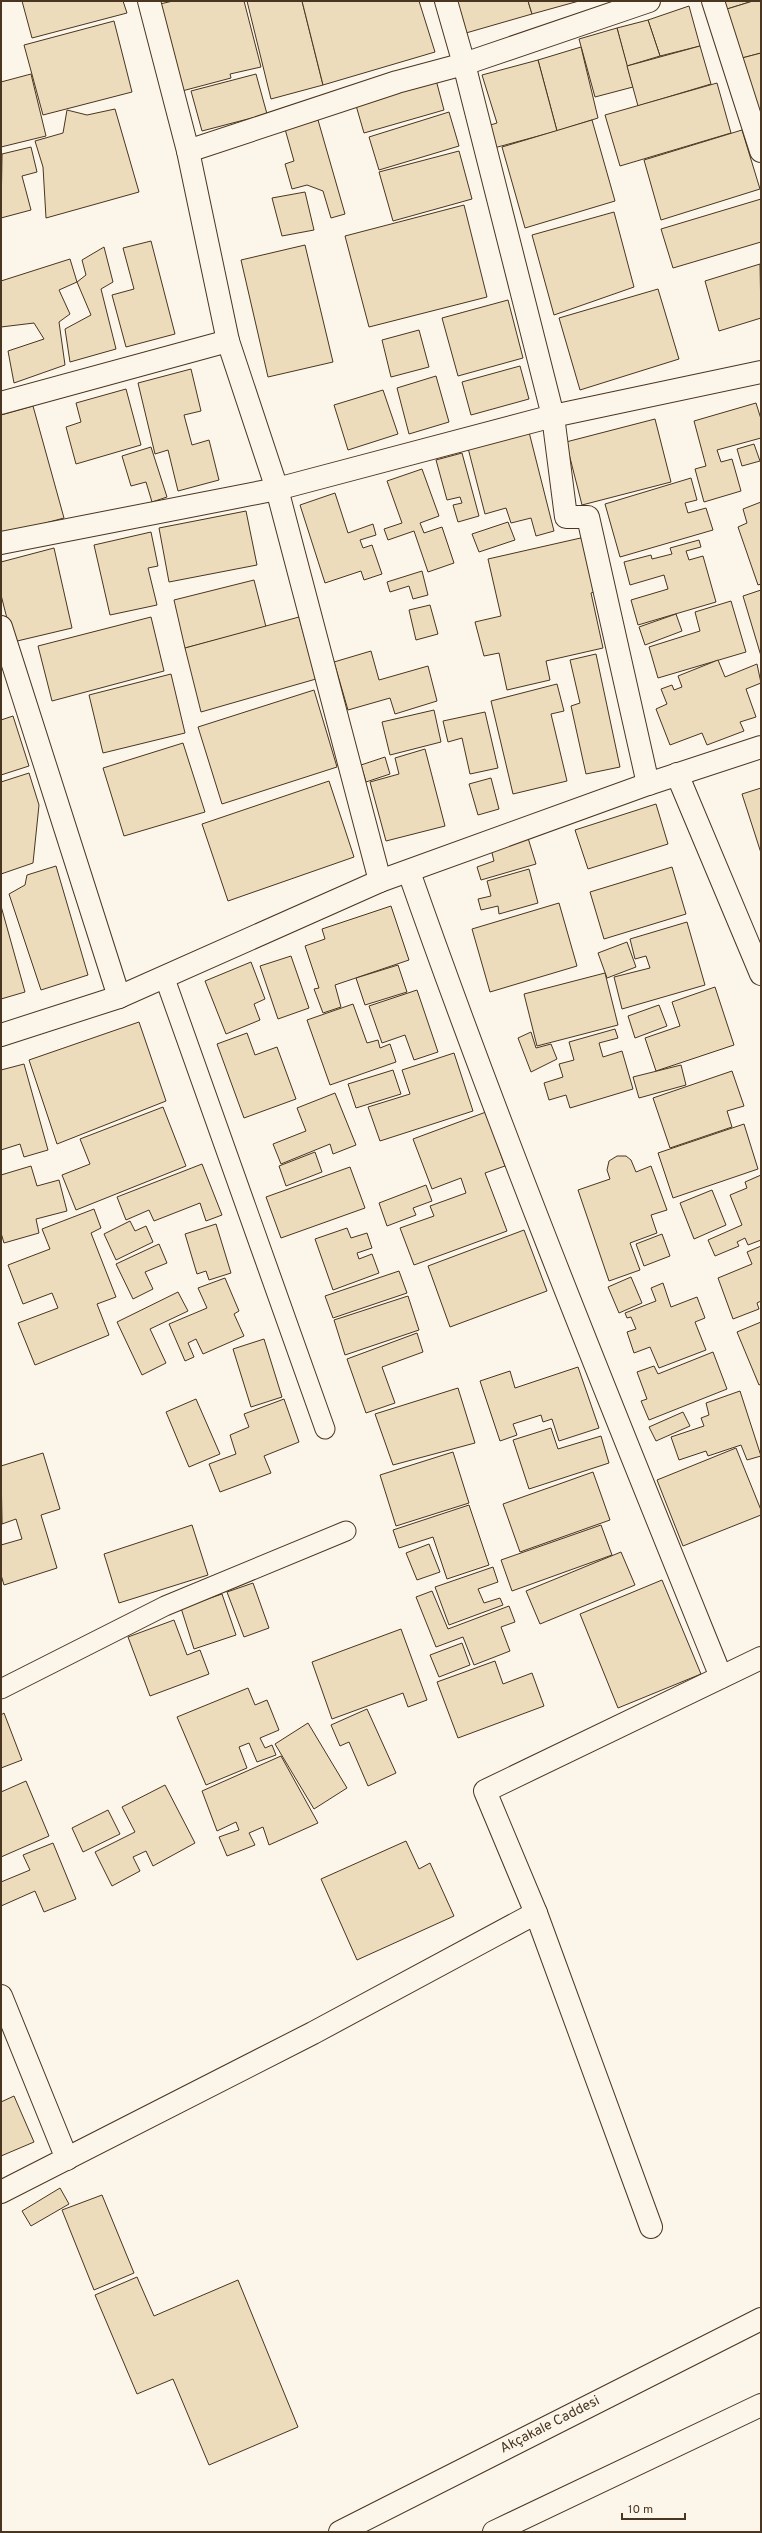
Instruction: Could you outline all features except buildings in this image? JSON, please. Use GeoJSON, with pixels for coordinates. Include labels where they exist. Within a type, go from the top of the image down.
{"type":"FeatureCollection","features":[{"type":"Feature","properties":{"kind":"street"},"geometry":{"type":"LineString","coordinates":[[149,1],[188,151],[228,341],[277,489],[380,881]]}},
{"type":"Feature","properties":{"kind":"street"},"geometry":{"type":"LineString","coordinates":[[446,1],[464,64],[553,416],[566,517],[588,517],[648,784]]}},
{"type":"Feature","properties":{"kind":"street"},"geometry":{"type":"LineString","coordinates":[[188,151],[396,82],[464,64],[649,1]]}},
{"type":"Feature","properties":{"kind":"street"},"geometry":{"type":"LineString","coordinates":[[713,1],[757,124],[761,151]]}},
{"type":"Feature","properties":{"kind":"street"},"geometry":{"type":"LineString","coordinates":[[1,403],[228,341]]}},
{"type":"Feature","properties":{"kind":"street"},"geometry":{"type":"LineString","coordinates":[[1,544],[277,489],[553,416],[761,372]]}},
{"type":"Feature","properties":{"kind":"street"},"geometry":{"type":"LineString","coordinates":[[1,627],[119,997]]}},
{"type":"Feature","properties":{"kind":"street"},"geometry":{"type":"LineString","coordinates":[[1,1035],[119,997],[380,881],[409,872],[648,784],[761,747]]}},
{"type":"Feature","properties":{"kind":"street"},"geometry":{"type":"LineString","coordinates":[[677,774],[761,974]]}},
{"type":"Feature","properties":{"kind":"street"},"geometry":{"type":"LineString","coordinates":[[409,872],[461,1021],[559,1275],[721,1677]]}},
{"type":"Feature","properties":{"kind":"street"},"geometry":{"type":"LineString","coordinates":[[652,2226],[536,1913],[485,1791],[761,1658]]}},
{"type":"Feature","properties":{"kind":"street"},"geometry":{"type":"LineString","coordinates":[[1,2192],[313,2033],[536,1913]]}},
{"type":"Feature","properties":{"kind":"street"},"geometry":{"type":"LineString","coordinates":[[1,1996],[67,2159]]}},
{"type":"Feature","properties":{"kind":"street","name":"Akçakale Caddesi"},"geometry":{"type":"LineString","coordinates":[[340,2532],[761,2319]]}},
{"type":"Feature","properties":{"kind":"street"},"geometry":{"type":"LineString","coordinates":[[494,2532],[761,2406]]}},
{"type":"Feature","properties":{"kind":"lane"},"geometry":{"type":"LineString","coordinates":[[164,976],[325,1429]]}},
{"type":"Feature","properties":{"kind":"lane"},"geometry":{"type":"LineString","coordinates":[[1,1689],[165,1606],[346,1531]]}}]}
